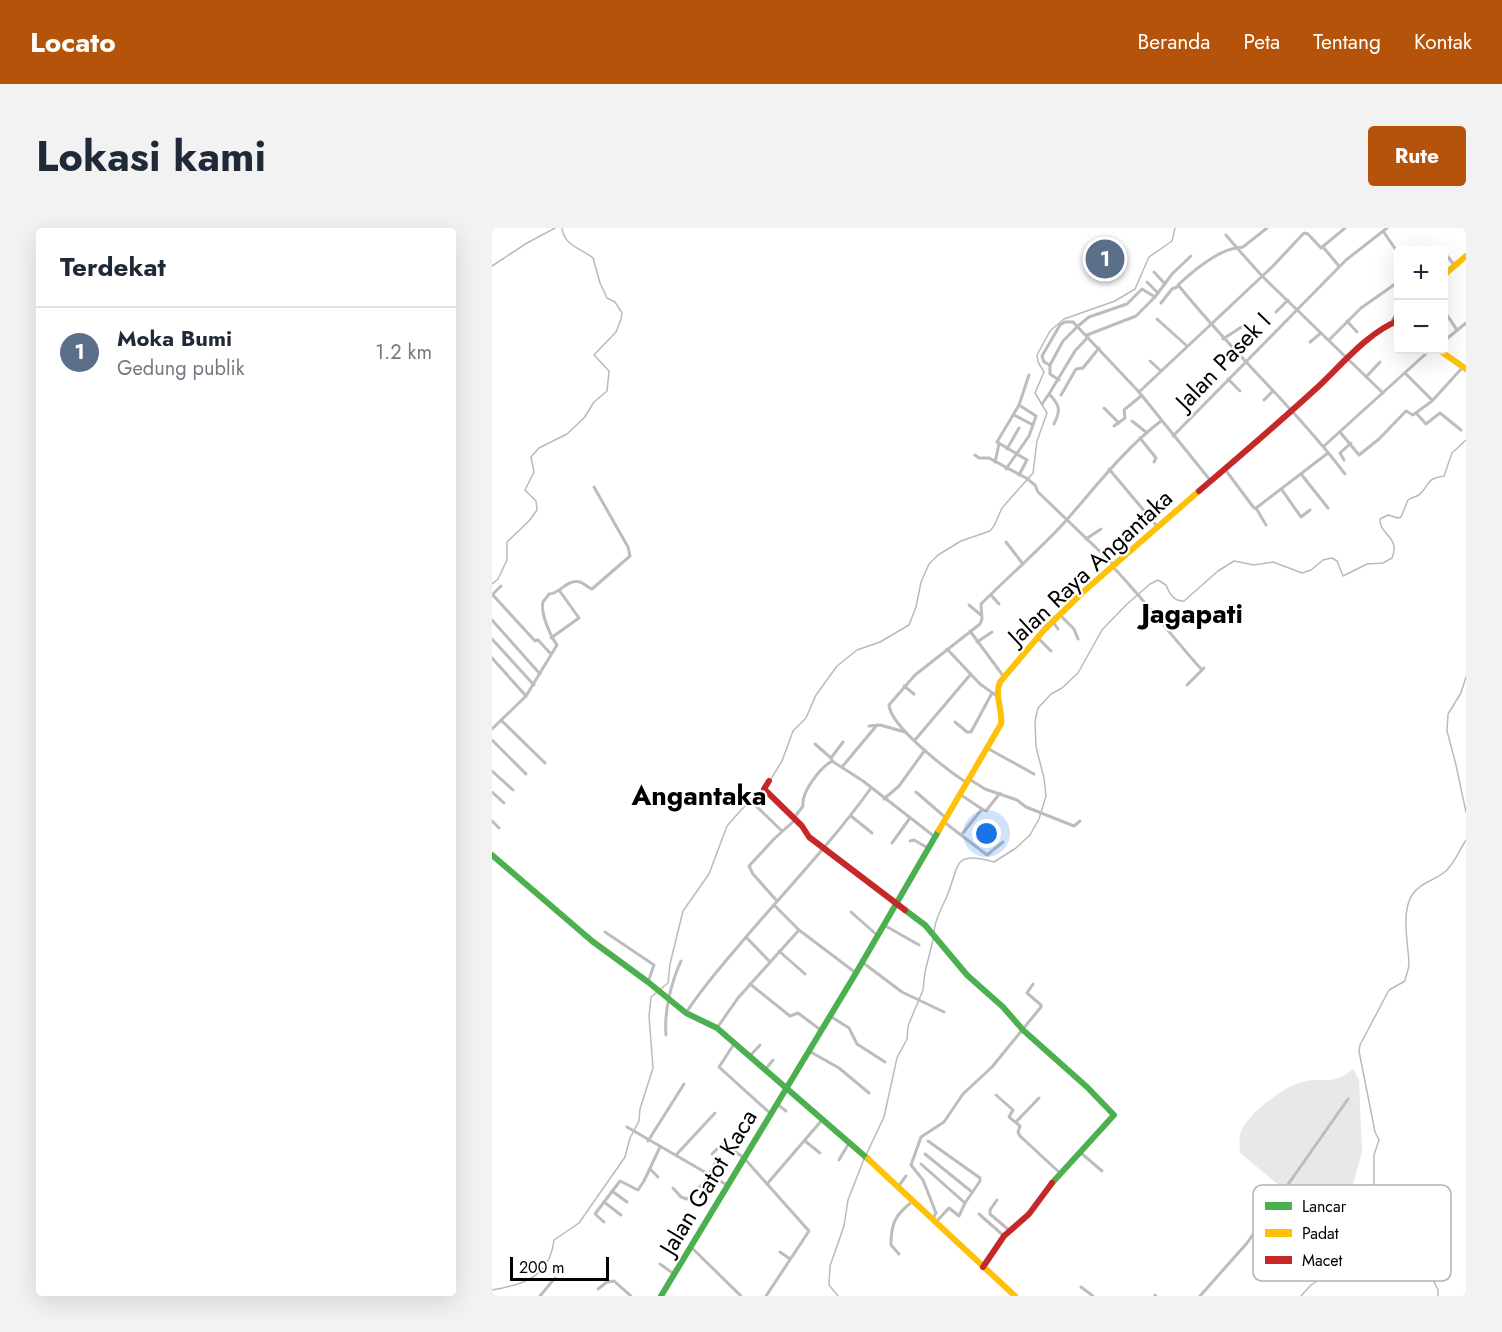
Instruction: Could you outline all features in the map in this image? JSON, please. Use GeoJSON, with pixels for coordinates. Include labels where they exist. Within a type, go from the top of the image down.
{"type":"FeatureCollection","features":[{"type":"Feature","properties":{"kind":"main road"},"geometry":{"type":"LineString","coordinates":[[1448,271],[1466,256]]}},
{"type":"Feature","properties":{"kind":"main road","name":"Jalan Raya Angantaka"},"geometry":{"type":"LineString","coordinates":[[787,1088],[1002,720],[994,694],[1004,677],[1037,637],[1157,526],[1347,361],[1394,324]]}},
{"type":"Feature","properties":{"kind":"main road"},"geometry":{"type":"LineString","coordinates":[[1444,354],[1463,369]]}},
{"type":"Feature","properties":{"kind":"main road"},"geometry":{"type":"LineString","coordinates":[[770,781],[764,788],[795,819],[809,837],[823,850],[931,930],[963,971],[1114,1115],[1082,1153],[1048,1187],[1029,1214],[1004,1236],[983,1267]]}},
{"type":"Feature","properties":{"kind":"main road"},"geometry":{"type":"LineString","coordinates":[[492,855],[592,941],[648,981],[686,1013],[717,1028],[898,1186],[1015,1296]]}},
{"type":"Feature","properties":{"kind":"main road","name":"Jalan Gatot Kaca"},"geometry":{"type":"LineString","coordinates":[[661,1296],[787,1088]]}},
{"type":"Feature","properties":{"kind":"street"},"geometry":{"type":"LineString","coordinates":[[1161,303],[1172,289],[1215,257],[1225,251],[1243,247],[1267,228]]}},
{"type":"Feature","properties":{"kind":"street"},"geometry":{"type":"LineString","coordinates":[[1323,247],[1345,228]]}},
{"type":"Feature","properties":{"kind":"street","name":"Jalan Pasek I"},"geometry":{"type":"LineString","coordinates":[[1173,436],[1339,266],[1387,228]]}},
{"type":"Feature","properties":{"kind":"street"},"geometry":{"type":"LineString","coordinates":[[1383,231],[1394,247]]}},
{"type":"Feature","properties":{"kind":"street"},"geometry":{"type":"LineString","coordinates":[[1114,426],[1125,417],[1124,411],[1161,371],[1304,233],[1308,234],[1320,248],[1323,247],[1339,266]]}},
{"type":"Feature","properties":{"kind":"street"},"geometry":{"type":"LineString","coordinates":[[1226,235],[1262,276],[1347,361],[1383,393]]}},
{"type":"Feature","properties":{"kind":"street"},"geometry":{"type":"LineString","coordinates":[[1042,404],[1076,351],[1090,339],[1136,315],[1191,256]]}},
{"type":"Feature","properties":{"kind":"street"},"geometry":{"type":"LineString","coordinates":[[1448,257],[1455,266]]}},
{"type":"Feature","properties":{"kind":"street"},"geometry":{"type":"LineString","coordinates":[[1154,272],[1165,284]]}},
{"type":"Feature","properties":{"kind":"street"},"geometry":{"type":"LineString","coordinates":[[1147,282],[1158,293]]}},
{"type":"Feature","properties":{"kind":"street"},"geometry":{"type":"LineString","coordinates":[[1328,340],[1374,297],[1394,284]]}},
{"type":"Feature","properties":{"kind":"street"},"geometry":{"type":"LineString","coordinates":[[1178,285],[1210,325],[1324,446],[1345,474]]}},
{"type":"Feature","properties":{"kind":"street"},"geometry":{"type":"LineString","coordinates":[[1059,380],[1049,372],[1050,365],[1067,336],[1078,326],[1089,317],[1127,304],[1142,289],[1155,297]]}},
{"type":"Feature","properties":{"kind":"street"},"geometry":{"type":"LineString","coordinates":[[1276,312],[1288,300]]}},
{"type":"Feature","properties":{"kind":"street"},"geometry":{"type":"LineString","coordinates":[[1448,315],[1457,330]]}},
{"type":"Feature","properties":{"kind":"street"},"geometry":{"type":"LineString","coordinates":[[1158,319],[1187,346]]}},
{"type":"Feature","properties":{"kind":"street"},"geometry":{"type":"LineString","coordinates":[[1347,321],[1357,332]]}},
{"type":"Feature","properties":{"kind":"street"},"geometry":{"type":"LineString","coordinates":[[1050,365],[1044,362],[1042,356],[1060,325],[1070,322],[1078,326],[1140,394],[1210,480]]}},
{"type":"Feature","properties":{"kind":"street"},"geometry":{"type":"LineString","coordinates":[[1448,337],[1466,323]]}},
{"type":"Feature","properties":{"kind":"street"},"geometry":{"type":"LineString","coordinates":[[1223,339],[1246,324]]}},
{"type":"Feature","properties":{"kind":"street"},"geometry":{"type":"LineString","coordinates":[[1310,342],[1321,333]]}},
{"type":"Feature","properties":{"kind":"street"},"geometry":{"type":"LineString","coordinates":[[1061,395],[1076,369],[1083,368],[1099,348]]}},
{"type":"Feature","properties":{"kind":"street"},"geometry":{"type":"LineString","coordinates":[[1324,446],[1426,354]]}},
{"type":"Feature","properties":{"kind":"street"},"geometry":{"type":"LineString","coordinates":[[1150,361],[1161,371]]}},
{"type":"Feature","properties":{"kind":"street"},"geometry":{"type":"LineString","coordinates":[[1366,377],[1380,362]]}},
{"type":"Feature","properties":{"kind":"street"},"geometry":{"type":"LineString","coordinates":[[1414,414],[1432,400],[1463,369]]}},
{"type":"Feature","properties":{"kind":"street"},"geometry":{"type":"LineString","coordinates":[[1406,374],[1432,400]]}},
{"type":"Feature","properties":{"kind":"street"},"geometry":{"type":"LineString","coordinates":[[995,462],[999,444],[997,441],[1019,405],[1029,375]]}},
{"type":"Feature","properties":{"kind":"street"},"geometry":{"type":"LineString","coordinates":[[1228,379],[1240,391]]}},
{"type":"Feature","properties":{"kind":"street"},"geometry":{"type":"LineString","coordinates":[[1264,400],[1273,391]]}},
{"type":"Feature","properties":{"kind":"street"},"geometry":{"type":"LineString","coordinates":[[1049,394],[1060,408],[1054,424]]}},
{"type":"Feature","properties":{"kind":"street"},"geometry":{"type":"LineString","coordinates":[[1006,469],[1029,436],[1036,415],[1019,405]]}},
{"type":"Feature","properties":{"kind":"street"},"geometry":{"type":"LineString","coordinates":[[1104,408],[1119,423]]}},
{"type":"Feature","properties":{"kind":"street"},"geometry":{"type":"LineString","coordinates":[[1340,432],[1359,455],[1389,431],[1406,411],[1427,424],[1439,413],[1461,430]]}},
{"type":"Feature","properties":{"kind":"street"},"geometry":{"type":"LineString","coordinates":[[1014,415],[1033,425]]}},
{"type":"Feature","properties":{"kind":"street"},"geometry":{"type":"LineString","coordinates":[[1132,421],[1146,432]]}},
{"type":"Feature","properties":{"kind":"street"},"geometry":{"type":"LineString","coordinates":[[1080,821],[1074,826],[968,781],[925,750],[905,732],[889,706],[904,685],[981,622],[981,605],[1066,520],[1109,469],[1146,432],[1161,421]]}},
{"type":"Feature","properties":{"kind":"street"},"geometry":{"type":"LineString","coordinates":[[1007,449],[1018,428]]}},
{"type":"Feature","properties":{"kind":"street"},"geometry":{"type":"LineString","coordinates":[[1140,438],[1155,456],[1154,462]]}},
{"type":"Feature","properties":{"kind":"street"},"geometry":{"type":"LineString","coordinates":[[1344,460],[1340,453],[1351,443]]}},
{"type":"Feature","properties":{"kind":"street"},"geometry":{"type":"LineString","coordinates":[[999,444],[1027,460],[1018,476]]}},
{"type":"Feature","properties":{"kind":"street"},"geometry":{"type":"LineString","coordinates":[[1256,508],[1329,453]]}},
{"type":"Feature","properties":{"kind":"street"},"geometry":{"type":"LineString","coordinates":[[975,455],[995,462],[1018,476],[1026,478],[1036,486],[1038,492],[1113,566],[1203,669],[1187,685]]}},
{"type":"Feature","properties":{"kind":"street"},"geometry":{"type":"LineString","coordinates":[[1224,468],[1254,509],[1256,508],[1266,525]]}},
{"type":"Feature","properties":{"kind":"street"},"geometry":{"type":"LineString","coordinates":[[1109,469],[1157,526]]}},
{"type":"Feature","properties":{"kind":"street"},"geometry":{"type":"LineString","coordinates":[[1301,474],[1328,508]]}},
{"type":"Feature","properties":{"kind":"street"},"geometry":{"type":"LineString","coordinates":[[492,729],[526,696],[550,653],[557,645],[551,638],[543,603],[549,594],[555,594],[568,584],[579,582],[591,590],[630,556],[628,547],[594,487]]}},
{"type":"Feature","properties":{"kind":"street"},"geometry":{"type":"LineString","coordinates":[[1282,490],[1301,517],[1310,510]]}},
{"type":"Feature","properties":{"kind":"street"},"geometry":{"type":"LineString","coordinates":[[1086,539],[1101,529]]}},
{"type":"Feature","properties":{"kind":"street"},"geometry":{"type":"LineString","coordinates":[[1006,542],[1023,564]]}},
{"type":"Feature","properties":{"kind":"street"},"geometry":{"type":"LineString","coordinates":[[501,586],[492,594],[534,640],[538,640],[550,653]]}},
{"type":"Feature","properties":{"kind":"street"},"geometry":{"type":"LineString","coordinates":[[551,638],[579,618],[559,590]]}},
{"type":"Feature","properties":{"kind":"street"},"geometry":{"type":"LineString","coordinates":[[991,594],[999,604]]}},
{"type":"Feature","properties":{"kind":"street"},"geometry":{"type":"LineString","coordinates":[[969,605],[981,615]]}},
{"type":"Feature","properties":{"kind":"street"},"geometry":{"type":"LineString","coordinates":[[1060,615],[1074,629],[1078,639]]}},
{"type":"Feature","properties":{"kind":"street"},"geometry":{"type":"LineString","coordinates":[[492,620],[540,674]]}},
{"type":"Feature","properties":{"kind":"street"},"geometry":{"type":"LineString","coordinates":[[1053,622],[1058,629]]}},
{"type":"Feature","properties":{"kind":"street"},"geometry":{"type":"LineString","coordinates":[[970,632],[1004,677]]}},
{"type":"Feature","properties":{"kind":"street"},"geometry":{"type":"LineString","coordinates":[[977,642],[992,632]]}},
{"type":"Feature","properties":{"kind":"street"},"geometry":{"type":"LineString","coordinates":[[1037,637],[1051,651]]}},
{"type":"Feature","properties":{"kind":"street"},"geometry":{"type":"LineString","coordinates":[[492,639],[534,685]]}},
{"type":"Feature","properties":{"kind":"street"},"geometry":{"type":"LineString","coordinates":[[947,649],[970,675],[994,694],[971,732],[967,732],[955,722]]}},
{"type":"Feature","properties":{"kind":"street"},"geometry":{"type":"LineString","coordinates":[[492,658],[526,696]]}},
{"type":"Feature","properties":{"kind":"street"},"geometry":{"type":"LineString","coordinates":[[915,741],[970,675]]}},
{"type":"Feature","properties":{"kind":"street"},"geometry":{"type":"LineString","coordinates":[[904,685],[914,694]]}},
{"type":"Feature","properties":{"kind":"street"},"geometry":{"type":"LineString","coordinates":[[501,720],[544,763]]}},
{"type":"Feature","properties":{"kind":"street"},"geometry":{"type":"LineString","coordinates":[[869,726],[876,725],[905,732]]}},
{"type":"Feature","properties":{"kind":"street"},"geometry":{"type":"LineString","coordinates":[[842,767],[876,725]]}},
{"type":"Feature","properties":{"kind":"street"},"geometry":{"type":"LineString","coordinates":[[492,740],[526,774]]}},
{"type":"Feature","properties":{"kind":"street"},"geometry":{"type":"LineString","coordinates":[[777,901],[753,874],[749,866],[795,819],[803,806],[802,799],[805,794],[843,742]]}},
{"type":"Feature","properties":{"kind":"street"},"geometry":{"type":"LineString","coordinates":[[815,744],[831,759],[935,837]]}},
{"type":"Feature","properties":{"kind":"street"},"geometry":{"type":"LineString","coordinates":[[987,748],[1034,774]]}},
{"type":"Feature","properties":{"kind":"street"},"geometry":{"type":"LineString","coordinates":[[884,799],[899,786],[925,750]]}},
{"type":"Feature","properties":{"kind":"street"},"geometry":{"type":"LineString","coordinates":[[492,771],[513,790]]}},
{"type":"Feature","properties":{"kind":"street"},"geometry":{"type":"LineString","coordinates":[[686,1013],[723,964],[823,850],[871,789]]}},
{"type":"Feature","properties":{"kind":"street"},"geometry":{"type":"LineString","coordinates":[[492,792],[504,803]]}},
{"type":"Feature","properties":{"kind":"street"},"geometry":{"type":"LineString","coordinates":[[916,792],[987,855],[1003,842]]}},
{"type":"Feature","properties":{"kind":"street"},"geometry":{"type":"LineString","coordinates":[[960,795],[986,811],[1000,793]]}},
{"type":"Feature","properties":{"kind":"street"},"geometry":{"type":"LineString","coordinates":[[756,806],[782,831]]}},
{"type":"Feature","properties":{"kind":"street"},"geometry":{"type":"LineString","coordinates":[[962,834],[982,809]]}},
{"type":"Feature","properties":{"kind":"street"},"geometry":{"type":"LineString","coordinates":[[851,816],[872,833]]}},
{"type":"Feature","properties":{"kind":"street"},"geometry":{"type":"LineString","coordinates":[[892,843],[910,818]]}},
{"type":"Feature","properties":{"kind":"street"},"geometry":{"type":"LineString","coordinates":[[492,821],[499,828]]}},
{"type":"Feature","properties":{"kind":"street"},"geometry":{"type":"LineString","coordinates":[[910,841],[914,840],[928,848]]}},
{"type":"Feature","properties":{"kind":"street"},"geometry":{"type":"LineString","coordinates":[[774,905],[799,930],[856,973]]}},
{"type":"Feature","properties":{"kind":"street"},"geometry":{"type":"LineString","coordinates":[[851,912],[877,935]]}},
{"type":"Feature","properties":{"kind":"street"},"geometry":{"type":"LineString","coordinates":[[884,925],[919,945]]}},
{"type":"Feature","properties":{"kind":"street"},"geometry":{"type":"LineString","coordinates":[[717,1028],[750,984],[799,930]]}},
{"type":"Feature","properties":{"kind":"street"},"geometry":{"type":"LineString","coordinates":[[605,932],[654,964],[655,967],[648,981]]}},
{"type":"Feature","properties":{"kind":"street"},"geometry":{"type":"LineString","coordinates":[[747,937],[770,962]]}},
{"type":"Feature","properties":{"kind":"street"},"geometry":{"type":"LineString","coordinates":[[779,951],[805,974]]}},
{"type":"Feature","properties":{"kind":"street"},"geometry":{"type":"LineString","coordinates":[[666,1035],[669,1000],[674,976],[681,961]]}},
{"type":"Feature","properties":{"kind":"street"},"geometry":{"type":"LineString","coordinates":[[862,962],[902,992],[944,1012]]}},
{"type":"Feature","properties":{"kind":"street"},"geometry":{"type":"LineString","coordinates":[[750,984],[790,1016],[797,1012],[822,1031]]}},
{"type":"Feature","properties":{"kind":"street"},"geometry":{"type":"LineString","coordinates":[[934,1222],[936,1213],[934,1205],[923,1180],[911,1165],[919,1139],[944,1122],[963,1094],[992,1067],[1041,1006],[1027,993],[1033,984]]}},
{"type":"Feature","properties":{"kind":"street"},"geometry":{"type":"LineString","coordinates":[[830,1016],[849,1028],[857,1044],[885,1062]]}},
{"type":"Feature","properties":{"kind":"street"},"geometry":{"type":"LineString","coordinates":[[734,1044],[719,1067],[771,1114]]}},
{"type":"Feature","properties":{"kind":"street"},"geometry":{"type":"LineString","coordinates":[[749,1057],[760,1045]]}},
{"type":"Feature","properties":{"kind":"street"},"geometry":{"type":"LineString","coordinates":[[809,1051],[839,1068],[869,1093]]}},
{"type":"Feature","properties":{"kind":"street"},"geometry":{"type":"LineString","coordinates":[[765,1070],[773,1060]]}},
{"type":"Feature","properties":{"kind":"street"},"geometry":{"type":"LineString","coordinates":[[648,1141],[684,1084]]}},
{"type":"Feature","properties":{"kind":"street"},"geometry":{"type":"LineString","coordinates":[[996,1095],[1013,1110],[1009,1117],[1020,1126],[1018,1132],[1020,1136],[1061,1174]]}},
{"type":"Feature","properties":{"kind":"street"},"geometry":{"type":"LineString","coordinates":[[1016,1122],[1039,1098]]}},
{"type":"Feature","properties":{"kind":"street"},"geometry":{"type":"LineString","coordinates":[[1288,1185],[1348,1099]]}},
{"type":"Feature","properties":{"kind":"street"},"geometry":{"type":"LineString","coordinates":[[777,1104],[786,1111]]}},
{"type":"Feature","properties":{"kind":"street"},"geometry":{"type":"LineString","coordinates":[[676,1155],[715,1113]]}},
{"type":"Feature","properties":{"kind":"street"},"geometry":{"type":"LineString","coordinates":[[767,1184],[822,1120]]}},
{"type":"Feature","properties":{"kind":"street"},"geometry":{"type":"LineString","coordinates":[[627,1126],[648,1141],[727,1185]]}},
{"type":"Feature","properties":{"kind":"street"},"geometry":{"type":"LineString","coordinates":[[805,1141],[820,1153]]}},
{"type":"Feature","properties":{"kind":"street"},"geometry":{"type":"LineString","coordinates":[[928,1141],[979,1177],[980,1180],[959,1216],[949,1208],[934,1222]]}},
{"type":"Feature","properties":{"kind":"street"},"geometry":{"type":"LineString","coordinates":[[712,1154],[723,1143],[744,1158],[809,1231],[766,1296]]}},
{"type":"Feature","properties":{"kind":"street"},"geometry":{"type":"LineString","coordinates":[[840,1160],[849,1143]]}},
{"type":"Feature","properties":{"kind":"street"},"geometry":{"type":"LineString","coordinates":[[604,1222],[595,1214],[612,1191],[620,1181],[638,1190],[660,1147]]}},
{"type":"Feature","properties":{"kind":"street"},"geometry":{"type":"LineString","coordinates":[[1082,1153],[1102,1171]]}},
{"type":"Feature","properties":{"kind":"street"},"geometry":{"type":"LineString","coordinates":[[925,1154],[972,1192]]}},
{"type":"Feature","properties":{"kind":"street"},"geometry":{"type":"LineString","coordinates":[[673,1188],[681,1197],[687,1199],[710,1175],[717,1160]]}},
{"type":"Feature","properties":{"kind":"street"},"geometry":{"type":"LineString","coordinates":[[921,1164],[965,1203]]}},
{"type":"Feature","properties":{"kind":"street"},"geometry":{"type":"LineString","coordinates":[[650,1169],[658,1177]]}},
{"type":"Feature","properties":{"kind":"street"},"geometry":{"type":"LineString","coordinates":[[898,1186],[906,1176]]}},
{"type":"Feature","properties":{"kind":"street"},"geometry":{"type":"LineString","coordinates":[[612,1191],[627,1202]]}},
{"type":"Feature","properties":{"kind":"street"},"geometry":{"type":"LineString","coordinates":[[998,1200],[990,1210],[990,1214],[1010,1231]]}},
{"type":"Feature","properties":{"kind":"street"},"geometry":{"type":"LineString","coordinates":[[899,1254],[891,1245],[892,1224],[901,1210],[913,1201]]}},
{"type":"Feature","properties":{"kind":"street"},"geometry":{"type":"LineString","coordinates":[[604,1202],[621,1215]]}},
{"type":"Feature","properties":{"kind":"street"},"geometry":{"type":"LineString","coordinates":[[979,1214],[1004,1236]]}},
{"type":"Feature","properties":{"kind":"street"},"geometry":{"type":"LineString","coordinates":[[1200,1296],[1253,1235]]}},
{"type":"Feature","properties":{"kind":"street"},"geometry":{"type":"LineString","coordinates":[[690,1247],[741,1296]]}},
{"type":"Feature","properties":{"kind":"street"},"geometry":{"type":"LineString","coordinates":[[780,1252],[790,1259]]}},
{"type":"Feature","properties":{"kind":"street"},"geometry":{"type":"LineString","coordinates":[[660,1264],[674,1274]]}},
{"type":"Feature","properties":{"kind":"street"},"geometry":{"type":"LineString","coordinates":[[540,1296],[555,1278]]}},
{"type":"Feature","properties":{"kind":"street"},"geometry":{"type":"LineString","coordinates":[[598,1289],[607,1282],[614,1281],[631,1296]]}},
{"type":"Feature","properties":{"kind":"street"},"geometry":{"type":"LineString","coordinates":[[1081,1287],[1093,1296]]}},
{"type":"Feature","properties":{"kind":"shaded area"},"geometry":{"type":"Polygon","coordinates":[[[1353,1069],[1359,1080],[1362,1152],[1353,1185],[1278,1185],[1240,1153],[1240,1137],[1243,1127],[1266,1103],[1285,1089],[1302,1082],[1340,1078],[1353,1069]]]}},
{"type":"Feature","properties":{"kind":"waterway"},"geometry":{"type":"LineString","coordinates":[[492,266],[555,228]]}},
{"type":"Feature","properties":{"kind":"waterway"},"geometry":{"type":"LineString","coordinates":[[492,584],[498,579],[507,560],[507,542],[537,510],[536,501],[525,490],[534,472],[531,457],[539,448],[567,434],[584,418],[594,402],[607,391],[609,371],[594,355],[616,332],[622,313],[615,302],[607,298],[593,258],[570,243],[563,234],[562,228]]}},
{"type":"Feature","properties":{"kind":"waterway"},"geometry":{"type":"LineString","coordinates":[[771,779],[782,761],[793,731],[806,718],[816,695],[837,666],[857,650],[880,642],[909,625],[916,607],[921,582],[929,564],[938,555],[961,541],[990,531],[1002,508],[1033,473],[1037,441],[1047,413],[1035,393],[1044,372],[1037,355],[1050,331],[1064,319],[1115,301],[1135,289],[1149,257],[1172,241],[1175,228]]}},
{"type":"Feature","properties":{"kind":"waterway"},"geometry":{"type":"LineString","coordinates":[[934,932],[937,918],[960,863],[964,859],[971,858],[994,862],[1016,848],[1030,835],[1039,819],[1046,796],[1036,747],[1035,721],[1038,708],[1051,694],[1062,688],[1078,673],[1102,630],[1126,605],[1158,580],[1166,585],[1170,594],[1184,601],[1218,571],[1234,561],[1254,565],[1273,562],[1302,573],[1311,570],[1323,560],[1332,558],[1337,561],[1343,576],[1367,564],[1383,563],[1392,558],[1394,545],[1383,529],[1380,519],[1388,515],[1401,517],[1408,500],[1420,494],[1431,480],[1444,476],[1452,453],[1466,440]]}},
{"type":"Feature","properties":{"kind":"waterway"},"geometry":{"type":"LineString","coordinates":[[1466,677],[1461,693],[1448,714],[1447,731],[1466,812]]}},
{"type":"Feature","properties":{"kind":"waterway"},"geometry":{"type":"LineString","coordinates":[[492,1290],[515,1285],[534,1277],[547,1262],[554,1240],[579,1223],[625,1157],[630,1138],[639,1121],[640,1109],[653,1068],[649,1016],[651,997],[668,983],[670,964],[683,911],[709,874],[727,826],[762,790]]}},
{"type":"Feature","properties":{"kind":"waterway"},"geometry":{"type":"LineString","coordinates":[[1375,1185],[1374,1155],[1379,1140],[1375,1132],[1359,1051],[1360,1045],[1389,990],[1405,981],[1409,968],[1406,919],[1412,895],[1419,887],[1446,871],[1466,840]]}},
{"type":"Feature","properties":{"kind":"waterway"},"geometry":{"type":"LineString","coordinates":[[866,1155],[884,1117],[897,1058],[907,1039],[908,1026],[923,990],[934,936]]}},
{"type":"Feature","properties":{"kind":"waterway"},"geometry":{"type":"LineString","coordinates":[[838,1296],[829,1285],[830,1266],[844,1226],[848,1200],[864,1159]]}},
{"type":"Feature","properties":{"kind":"waterway"},"geometry":{"type":"LineString","coordinates":[[1301,1296],[1317,1281]]}},
{"type":"Feature","properties":{"kind":"waterway"},"geometry":{"type":"LineString","coordinates":[[1434,1281],[1438,1296]]}},
{"type":"Feature","properties":{"kind":"traffic: fast"},"geometry":{"type":"LineString","coordinates":[[661,1296],[856,973],[939,830]]}},
{"type":"Feature","properties":{"kind":"traffic: fast"},"geometry":{"type":"LineString","coordinates":[[492,855],[592,941],[686,1013],[717,1028],[868,1159]]}},
{"type":"Feature","properties":{"kind":"traffic: fast"},"geometry":{"type":"LineString","coordinates":[[905,910],[925,925],[967,975],[1114,1115],[1052,1183]]}},
{"type":"Feature","properties":{"kind":"traffic: slow"},"geometry":{"type":"LineString","coordinates":[[1448,272],[1466,256]]}},
{"type":"Feature","properties":{"kind":"traffic: slow"},"geometry":{"type":"LineString","coordinates":[[1445,354],[1466,369]]}},
{"type":"Feature","properties":{"kind":"traffic: slow"},"geometry":{"type":"LineString","coordinates":[[939,830],[1001,724],[998,692],[1000,682],[1044,630],[1083,592],[1199,491]]}},
{"type":"Feature","properties":{"kind":"traffic: slow"},"geometry":{"type":"LineString","coordinates":[[868,1159],[1015,1296]]}},
{"type":"Feature","properties":{"kind":"traffic: jam"},"geometry":{"type":"LineString","coordinates":[[1199,491],[1320,385],[1367,340],[1394,323]]}},
{"type":"Feature","properties":{"kind":"traffic: jam"},"geometry":{"type":"LineString","coordinates":[[769,781],[764,789],[802,826],[809,837],[905,910]]}},
{"type":"Feature","properties":{"kind":"traffic: jam"},"geometry":{"type":"LineString","coordinates":[[983,1267],[1004,1236],[1029,1214],[1052,1183]]}},
{"type":"Feature","properties":{"kind":"place","name":"Moka Bumi"},"geometry":{"type":"Point","coordinates":[1105,259]}},
{"type":"Feature","properties":{"kind":"district","name":"Jagapati"},"geometry":{"type":"Point","coordinates":[1192,613]}},
{"type":"Feature","properties":{"kind":"district","name":"Angantaka"},"geometry":{"type":"Point","coordinates":[699,795]}}]}
